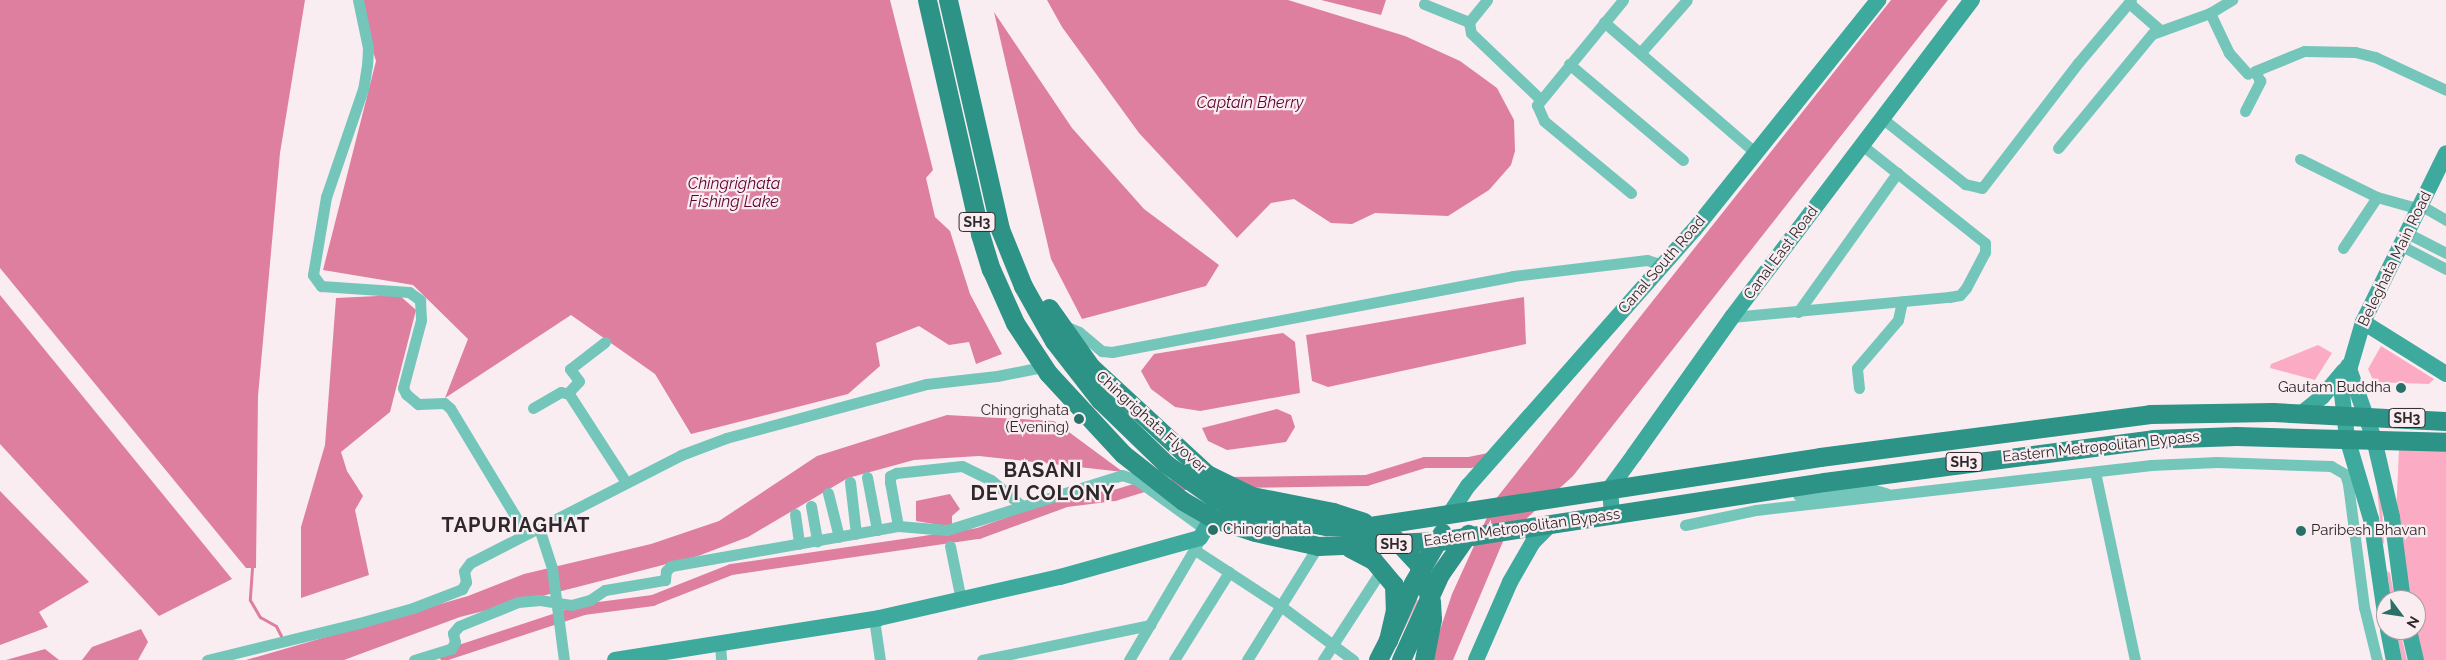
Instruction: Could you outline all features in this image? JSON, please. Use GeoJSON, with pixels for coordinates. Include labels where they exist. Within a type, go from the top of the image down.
{"type":"FeatureCollection","features":[{"type":"Feature","properties":{"kind":"main road","name":"Eastern Metropolitan Bypass"},"geometry":{"type":"LineString","coordinates":[[927,0],[988,260],[1015,323],[1045,370],[1123,454],[1179,504],[1203,534],[1255,532],[1318,546],[1349,547],[1440,540],[1540,527],[2014,455],[2154,439],[2236,436],[2446,442]]}},
{"type":"Feature","properties":{"kind":"main road","name":"Eastern Metropolitan Bypass"},"geometry":{"type":"LineString","coordinates":[[948,0],[1000,228],[1023,286],[1100,400],[1166,464],[1216,499],[1234,506],[1302,523],[1370,526],[1477,511],[1610,488],[2009,430],[2141,415],[2234,411],[2368,415],[2446,421]]}},
{"type":"Feature","properties":{"kind":"main road","name":"Eastern Metropolitan Bypass"},"geometry":{"type":"LineString","coordinates":[[1000,228],[1019,253],[1058,323],[1067,349]]}},
{"type":"Feature","properties":{"kind":"main road","name":"Chingrighata Flyover"},"geometry":{"type":"LineString","coordinates":[[1067,349],[1091,367],[1187,457],[1224,484],[1252,496],[1350,517],[1382,530],[1402,545],[1418,564],[1431,601],[1432,619],[1424,660]]}},
{"type":"Feature","properties":{"kind":"main road"},"geometry":{"type":"LineString","coordinates":[[1401,660],[1440,574],[1475,534],[1477,511]]}},
{"type":"Feature","properties":{"kind":"main road"},"geometry":{"type":"LineString","coordinates":[[1378,660],[1413,583],[1440,540],[1449,515]]}},
{"type":"Feature","properties":{"kind":"main road"},"geometry":{"type":"LineString","coordinates":[[1349,547],[1373,560],[1394,586],[1397,596],[1388,640]]}},
{"type":"Feature","properties":{"kind":"street"},"geometry":{"type":"LineString","coordinates":[[358,0],[368,48],[367,65],[357,106],[326,197],[313,275],[321,286],[409,292],[420,300],[421,320],[403,388],[406,394],[418,404],[444,403],[450,408],[526,534]]}},
{"type":"Feature","properties":{"kind":"street"},"geometry":{"type":"LineString","coordinates":[[1487,0],[1469,22],[1471,33],[1539,98]]}},
{"type":"Feature","properties":{"kind":"street"},"geometry":{"type":"LineString","coordinates":[[1623,0],[1539,98],[1538,112],[1544,121],[1631,193]]}},
{"type":"Feature","properties":{"kind":"street"},"geometry":{"type":"LineString","coordinates":[[1641,52],[1687,0]]}},
{"type":"Feature","properties":{"kind":"street","name":"Canal South Road"},"geometry":{"type":"LineString","coordinates":[[1449,515],[1468,486],[1662,265],[1756,153],[1878,0]]}},
{"type":"Feature","properties":{"kind":"street","name":"Canal East Road"},"geometry":{"type":"LineString","coordinates":[[1610,488],[1732,317],[1972,0]]}},
{"type":"Feature","properties":{"kind":"street"},"geometry":{"type":"LineString","coordinates":[[2058,148],[2152,34],[2159,29],[2210,13],[2232,0]]}},
{"type":"Feature","properties":{"kind":"street"},"geometry":{"type":"LineString","coordinates":[[1883,119],[1965,184],[1982,188],[2078,63],[2130,1],[2159,29]]}},
{"type":"Feature","properties":{"kind":"street"},"geometry":{"type":"LineString","coordinates":[[1424,4],[1469,22]]}},
{"type":"Feature","properties":{"kind":"street"},"geometry":{"type":"LineString","coordinates":[[2210,13],[2229,53],[2248,74]]}},
{"type":"Feature","properties":{"kind":"street"},"geometry":{"type":"LineString","coordinates":[[1604,22],[1756,153]]}},
{"type":"Feature","properties":{"kind":"street"},"geometry":{"type":"LineString","coordinates":[[2245,111],[2260,81],[2254,71],[2304,51],[2355,52],[2375,57],[2446,90]]}},
{"type":"Feature","properties":{"kind":"street"},"geometry":{"type":"LineString","coordinates":[[1569,64],[1683,160]]}},
{"type":"Feature","properties":{"kind":"street"},"geometry":{"type":"LineString","coordinates":[[1732,317],[1960,295],[1985,252],[1984,243],[1862,145]]}},
{"type":"Feature","properties":{"kind":"street","name":"Beleghata Main Road"},"geometry":{"type":"LineString","coordinates":[[2348,366],[2363,322],[2405,240],[2446,153]]}},
{"type":"Feature","properties":{"kind":"street"},"geometry":{"type":"LineString","coordinates":[[2300,159],[2377,197],[2421,207],[2446,220]]}},
{"type":"Feature","properties":{"kind":"street"},"geometry":{"type":"LineString","coordinates":[[1798,312],[1896,173]]}},
{"type":"Feature","properties":{"kind":"street"},"geometry":{"type":"LineString","coordinates":[[2343,248],[2377,197]]}},
{"type":"Feature","properties":{"kind":"street"},"geometry":{"type":"LineString","coordinates":[[2405,240],[2446,254]]}},
{"type":"Feature","properties":{"kind":"street"},"geometry":{"type":"LineString","coordinates":[[2405,240],[2446,269]]}},
{"type":"Feature","properties":{"kind":"street"},"geometry":{"type":"LineString","coordinates":[[1058,323],[1080,332],[1102,351],[1112,352],[1513,276],[1647,260],[1662,265]]}},
{"type":"Feature","properties":{"kind":"street"},"geometry":{"type":"LineString","coordinates":[[1859,388],[1857,368],[1898,320],[1902,301]]}},
{"type":"Feature","properties":{"kind":"street"},"geometry":{"type":"LineString","coordinates":[[2363,322],[2446,374]]}},
{"type":"Feature","properties":{"kind":"street"},"geometry":{"type":"LineString","coordinates":[[568,393],[579,381],[570,369],[605,342]]}},
{"type":"Feature","properties":{"kind":"street"},"geometry":{"type":"LineString","coordinates":[[2302,413],[2322,398],[2348,366]]}},
{"type":"Feature","properties":{"kind":"street"},"geometry":{"type":"LineString","coordinates":[[2348,366],[2342,394],[2343,415],[2347,438],[2371,518],[2381,590]]}},
{"type":"Feature","properties":{"kind":"street"},"geometry":{"type":"LineString","coordinates":[[2348,366],[2368,415],[2374,439],[2392,517],[2402,590]]}},
{"type":"Feature","properties":{"kind":"street"},"geometry":{"type":"LineString","coordinates":[[207,660],[314,635],[422,605],[465,586],[464,571],[470,562],[681,455],[754,429],[926,384],[1045,370]]}},
{"type":"Feature","properties":{"kind":"street"},"geometry":{"type":"LineString","coordinates":[[533,408],[560,392],[568,393],[626,482]]}},
{"type":"Feature","properties":{"kind":"street"},"geometry":{"type":"LineString","coordinates":[[1685,525],[1756,510],[2151,465],[2218,462],[2339,468],[2345,474],[2348,484],[2354,545],[2364,607],[2377,660]]}},
{"type":"Feature","properties":{"kind":"street"},"geometry":{"type":"LineString","coordinates":[[898,526],[890,482],[890,476],[896,473],[962,466],[991,480],[1021,505]]}},
{"type":"Feature","properties":{"kind":"street"},"geometry":{"type":"LineString","coordinates":[[2095,472],[2135,660]]}},
{"type":"Feature","properties":{"kind":"street"},"geometry":{"type":"LineString","coordinates":[[414,660],[451,649],[456,642],[453,633],[459,626],[518,602],[556,606],[571,605],[605,590],[661,582],[665,580],[666,571],[671,566],[898,526],[947,530],[1021,505],[1122,475],[1136,480],[1179,504]]}},
{"type":"Feature","properties":{"kind":"street"},"geometry":{"type":"LineString","coordinates":[[867,476],[877,530]]}},
{"type":"Feature","properties":{"kind":"street"},"geometry":{"type":"LineString","coordinates":[[850,482],[856,534]]}},
{"type":"Feature","properties":{"kind":"street"},"geometry":{"type":"LineString","coordinates":[[1468,486],[1477,511]]}},
{"type":"Feature","properties":{"kind":"street"},"geometry":{"type":"LineString","coordinates":[[1610,488],[1612,516]]}},
{"type":"Feature","properties":{"kind":"street"},"geometry":{"type":"LineString","coordinates":[[1762,492],[1772,497],[1868,488],[1893,494]]}},
{"type":"Feature","properties":{"kind":"street"},"geometry":{"type":"LineString","coordinates":[[828,493],[839,537]]}},
{"type":"Feature","properties":{"kind":"street"},"geometry":{"type":"LineString","coordinates":[[811,506],[817,540]]}},
{"type":"Feature","properties":{"kind":"street"},"geometry":{"type":"LineString","coordinates":[[795,514],[799,544]]}},
{"type":"Feature","properties":{"kind":"street"},"geometry":{"type":"LineString","coordinates":[[1476,660],[1510,582],[1540,527]]}},
{"type":"Feature","properties":{"kind":"street"},"geometry":{"type":"LineString","coordinates":[[539,528],[552,568],[564,660]]}},
{"type":"Feature","properties":{"kind":"street"},"geometry":{"type":"LineString","coordinates":[[1203,534],[1229,572],[1333,643],[1353,660]]}},
{"type":"Feature","properties":{"kind":"street"},"geometry":{"type":"LineString","coordinates":[[615,660],[721,652],[961,600],[1203,534]]}},
{"type":"Feature","properties":{"kind":"street"},"geometry":{"type":"LineString","coordinates":[[1129,660],[1203,534]]}},
{"type":"Feature","properties":{"kind":"street"},"geometry":{"type":"LineString","coordinates":[[2354,545],[2374,542]]}},
{"type":"Feature","properties":{"kind":"street"},"geometry":{"type":"LineString","coordinates":[[950,546],[961,600]]}},
{"type":"Feature","properties":{"kind":"street"},"geometry":{"type":"LineString","coordinates":[[1247,660],[1282,607],[1318,546]]}},
{"type":"Feature","properties":{"kind":"street"},"geometry":{"type":"LineString","coordinates":[[1322,660],[1382,569]]}},
{"type":"Feature","properties":{"kind":"street"},"geometry":{"type":"LineString","coordinates":[[1174,660],[1229,572]]}},
{"type":"Feature","properties":{"kind":"street"},"geometry":{"type":"LineString","coordinates":[[874,619],[880,660]]}},
{"type":"Feature","properties":{"kind":"street"},"geometry":{"type":"LineString","coordinates":[[982,660],[1150,625]]}},
{"type":"Feature","properties":{"kind":"street"},"geometry":{"type":"LineString","coordinates":[[2390,640],[2394,660]]}},
{"type":"Feature","properties":{"kind":"street"},"geometry":{"type":"LineString","coordinates":[[2411,640],[2416,660]]}},
{"type":"Feature","properties":{"kind":"shaded area"},"geometry":{"type":"Polygon","coordinates":[[[2318,345],[2332,353],[2315,380],[2270,368],[2271,364],[2318,345]]]}},
{"type":"Feature","properties":{"kind":"shaded area"},"geometry":{"type":"Polygon","coordinates":[[[2381,346],[2434,379],[2429,384],[2374,382],[2368,369],[2381,346]]]}},
{"type":"Feature","properties":{"kind":"shaded area"},"geometry":{"type":"Polygon","coordinates":[[[2432,448],[2446,450],[2446,660],[2422,660],[2418,640],[2426,640],[2426,590],[2407,590],[2396,515],[2399,450],[2432,448]]]}},
{"type":"Feature","properties":{"kind":"shaded area"},"geometry":{"type":"Polygon","coordinates":[[[2377,487],[2381,487],[2384,544],[2382,542],[2377,487]]]}},
{"type":"Feature","properties":{"kind":"shaded area"},"geometry":{"type":"Polygon","coordinates":[[[2387,571],[2390,573],[2393,590],[2390,590],[2387,571]]]}},
{"type":"Feature","properties":{"kind":"shaded area"},"geometry":{"type":"Polygon","coordinates":[[[1415,599],[1419,601],[1388,660],[1385,659],[1415,599]]]}},
{"type":"Feature","properties":{"kind":"shaded area"},"geometry":{"type":"Polygon","coordinates":[[[2398,640],[2402,640],[2407,660],[2402,660],[2398,640]]]}},
{"type":"Feature","properties":{"kind":"water"},"geometry":{"type":"Polygon","coordinates":[[[0,0],[305,0],[280,153],[258,396],[256,568],[246,568],[0,268],[0,0]]]}},
{"type":"Feature","properties":{"kind":"water","name":"Chingrighata Fishing Lake"},"geometry":{"type":"Polygon","coordinates":[[[357,0],[890,0],[933,170],[926,178],[935,217],[950,231],[970,294],[1002,354],[976,364],[969,342],[949,345],[919,326],[876,343],[880,366],[848,394],[691,434],[655,374],[571,315],[445,398],[468,339],[413,285],[323,270],[376,61],[357,0]]]}},
{"type":"Feature","properties":{"kind":"water","name":"Captain Bherry"},"geometry":{"type":"Polygon","coordinates":[[[1047,0],[1288,0],[1405,36],[1460,61],[1497,88],[1514,120],[1515,151],[1511,165],[1489,190],[1448,216],[1375,213],[1352,224],[1331,223],[1294,199],[1271,203],[1237,238],[1139,133],[1062,27],[1047,0]]]}},
{"type":"Feature","properties":{"kind":"water"},"geometry":{"type":"Polygon","coordinates":[[[1321,0],[1386,0],[1381,15],[1321,0]]]}},
{"type":"Feature","properties":{"kind":"water"},"geometry":{"type":"Polygon","coordinates":[[[1891,0],[1948,0],[1573,476],[1504,539],[1453,660],[1430,660],[1452,594],[1495,500],[1891,0]]]}},
{"type":"Feature","properties":{"kind":"water"},"geometry":{"type":"Polygon","coordinates":[[[994,12],[1072,128],[1144,209],[1219,265],[1206,286],[1082,319],[1051,259],[994,12]]]}},
{"type":"Feature","properties":{"kind":"water"},"geometry":{"type":"Polygon","coordinates":[[[0,295],[232,579],[159,616],[0,444],[0,295]]]}},
{"type":"Feature","properties":{"kind":"water"},"geometry":{"type":"Polygon","coordinates":[[[399,295],[416,310],[390,412],[341,452],[347,471],[363,496],[355,510],[369,575],[301,598],[301,527],[325,445],[336,298],[399,295]]]}},
{"type":"Feature","properties":{"kind":"water"},"geometry":{"type":"Polygon","coordinates":[[[1524,297],[1526,344],[1328,387],[1312,381],[1306,335],[1524,297]]]}},
{"type":"Feature","properties":{"kind":"water"},"geometry":{"type":"Polygon","coordinates":[[[1283,333],[1295,342],[1300,393],[1200,411],[1175,407],[1151,389],[1141,371],[1154,354],[1283,333]]]}},
{"type":"Feature","properties":{"kind":"water"},"geometry":{"type":"Polygon","coordinates":[[[1277,409],[1291,415],[1295,427],[1286,442],[1227,450],[1208,441],[1202,428],[1277,409]]]}},
{"type":"Feature","properties":{"kind":"water"},"geometry":{"type":"Polygon","coordinates":[[[947,415],[1054,421],[1123,472],[979,456],[914,460],[848,478],[748,537],[698,556],[460,617],[344,660],[246,660],[468,596],[524,574],[651,544],[719,521],[817,456],[947,415]]]}},
{"type":"Feature","properties":{"kind":"water"},"geometry":{"type":"Polygon","coordinates":[[[0,491],[89,582],[39,612],[48,627],[0,645],[0,491]]]}},
{"type":"Feature","properties":{"kind":"water"},"geometry":{"type":"Polygon","coordinates":[[[950,494],[960,509],[952,516],[952,527],[916,521],[916,501],[950,494]]]}},
{"type":"Feature","properties":{"kind":"water"},"geometry":{"type":"Polygon","coordinates":[[[141,629],[148,642],[138,660],[82,660],[92,647],[141,629]]]}},
{"type":"Feature","properties":{"kind":"water"},"geometry":{"type":"Polygon","coordinates":[[[45,649],[59,660],[6,660],[45,649]]]}},
{"type":"Feature","properties":{"kind":"waterway"},"geometry":{"type":"LineString","coordinates":[[1228,482],[1366,480],[1424,462],[1469,462],[1493,457]]}},
{"type":"Feature","properties":{"kind":"waterway"},"geometry":{"type":"LineString","coordinates":[[444,655],[583,609],[652,600],[731,569],[978,533],[1066,501],[1114,495],[1143,486],[1185,484]]}},
{"type":"Feature","properties":{"kind":"waterway"},"geometry":{"type":"LineString","coordinates":[[252,568],[250,600],[260,617],[276,626],[281,636]]}},
{"type":"Feature","properties":{"kind":"place","name":"Gautam Buddha"},"geometry":{"type":"Point","coordinates":[2401,388]}},
{"type":"Feature","properties":{"kind":"place","name":"Chingrighata (Evening)"},"geometry":{"type":"Point","coordinates":[1079,419]}},
{"type":"Feature","properties":{"kind":"place","name":"Chingrighata"},"geometry":{"type":"Point","coordinates":[1213,530]}},
{"type":"Feature","properties":{"kind":"place","name":"Paribesh Bhavan"},"geometry":{"type":"Point","coordinates":[2301,531]}},
{"type":"Feature","properties":{"kind":"district","name":"BASANI DEVI COLONY"},"geometry":{"type":"Point","coordinates":[1043,482]}},
{"type":"Feature","properties":{"kind":"district","name":"TAPURIAGHAT"},"geometry":{"type":"Point","coordinates":[516,525]}}]}
